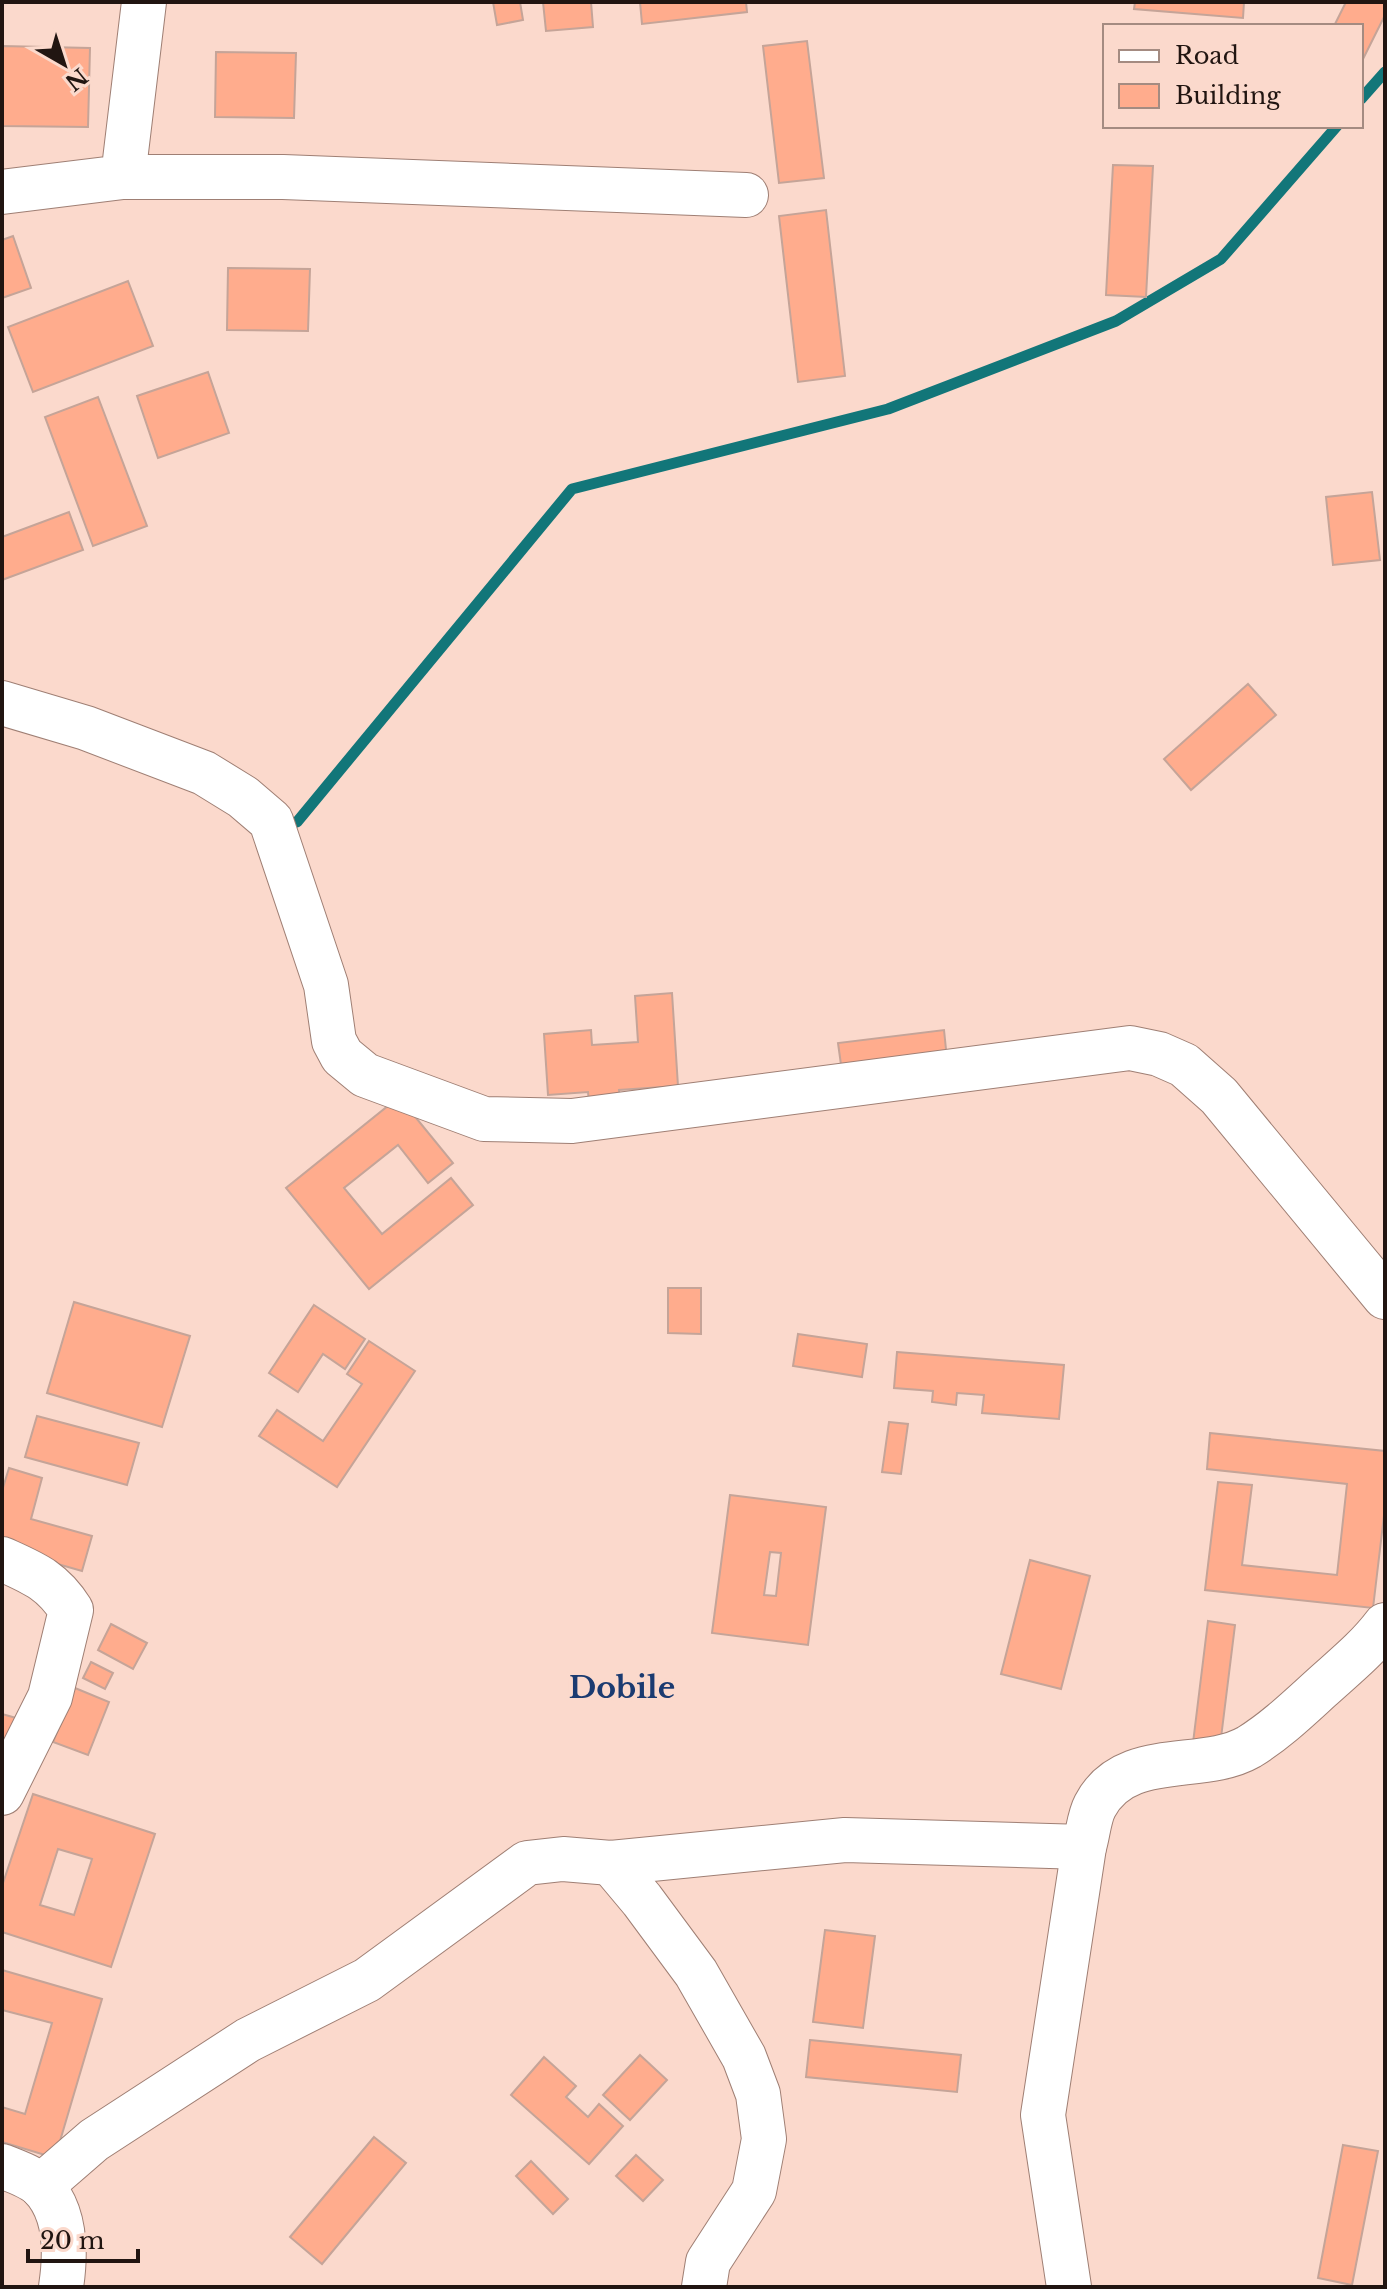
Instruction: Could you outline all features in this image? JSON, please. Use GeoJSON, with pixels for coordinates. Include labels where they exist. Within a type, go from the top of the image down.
{"type":"FeatureCollection","features":[{"type":"Feature","properties":{"kind":"street"},"geometry":{"type":"LineString","coordinates":[[123,177],[144,2]]}},
{"type":"Feature","properties":{"kind":"street"},"geometry":{"type":"LineString","coordinates":[[2,192],[123,177],[283,177],[746,195]]}},
{"type":"Feature","properties":{"kind":"street"},"geometry":{"type":"LineString","coordinates":[[2,703],[86,728],[204,773],[243,797],[271,821],[326,985],[334,1041],[342,1056],[365,1075],[484,1119],[572,1121],[1130,1048],[1159,1054],[1184,1065],[1219,1096],[1385,1297]]}},
{"type":"Feature","properties":{"kind":"street"},"geometry":{"type":"LineString","coordinates":[[2,1559],[43,1578],[59,1591],[71,1610],[50,1697],[2,1793]]}},
{"type":"Feature","properties":{"kind":"street"},"geometry":{"type":"LineString","coordinates":[[1069,2287],[1043,2115],[1084,1847],[1095,1805],[1114,1783],[1142,1768],[1215,1760],[1248,1747],[1282,1722],[1350,1662],[1385,1625]]}},
{"type":"Feature","properties":{"kind":"street"},"geometry":{"type":"LineString","coordinates":[[41,2186],[94,2140],[248,2040],[367,1980],[527,1863],[563,1859],[611,1863],[845,1840],[1084,1847]]}},
{"type":"Feature","properties":{"kind":"street"},"geometry":{"type":"LineString","coordinates":[[611,1863],[696,1973],[744,2057],[758,2094],[764,2139],[754,2191],[708,2262],[704,2287]]}},
{"type":"Feature","properties":{"kind":"street"},"geometry":{"type":"LineString","coordinates":[[2,2166],[41,2186],[61,2220],[65,2261],[61,2287]]}},
{"type":"Feature","properties":{"kind":"building"},"geometry":{"type":"Polygon","coordinates":[[[493,2],[520,2],[523,20],[497,25],[493,2]]]}},
{"type":"Feature","properties":{"kind":"building"},"geometry":{"type":"Polygon","coordinates":[[[543,2],[591,2],[593,27],[546,31],[543,2]]]}},
{"type":"Feature","properties":{"kind":"building"},"geometry":{"type":"Polygon","coordinates":[[[640,2],[746,2],[747,12],[642,24],[640,2]]]}},
{"type":"Feature","properties":{"kind":"building"},"geometry":{"type":"Polygon","coordinates":[[[1135,2],[1244,2],[1243,18],[1134,9],[1135,2]]]}},
{"type":"Feature","properties":{"kind":"building"},"geometry":{"type":"Polygon","coordinates":[[[1346,2],[1385,2],[1385,15],[1363,59],[1363,24],[1335,24],[1346,2]]]}},
{"type":"Feature","properties":{"kind":"building"},"geometry":{"type":"Polygon","coordinates":[[[807,41],[824,178],[779,183],[763,46],[807,41]]]}},
{"type":"Feature","properties":{"kind":"building"},"geometry":{"type":"Polygon","coordinates":[[[2,46],[90,48],[88,127],[2,126],[2,46]]]}},
{"type":"Feature","properties":{"kind":"building"},"geometry":{"type":"Polygon","coordinates":[[[216,52],[296,53],[294,118],[215,117],[216,52]]]}},
{"type":"Feature","properties":{"kind":"building"},"geometry":{"type":"Polygon","coordinates":[[[1113,165],[1153,166],[1146,297],[1106,295],[1113,165]]]}},
{"type":"Feature","properties":{"kind":"building"},"geometry":{"type":"Polygon","coordinates":[[[826,210],[845,376],[798,382],[779,216],[826,210]]]}},
{"type":"Feature","properties":{"kind":"building"},"geometry":{"type":"Polygon","coordinates":[[[13,236],[31,288],[2,298],[2,240],[13,236]]]}},
{"type":"Feature","properties":{"kind":"building"},"geometry":{"type":"Polygon","coordinates":[[[228,268],[310,269],[308,331],[227,330],[228,268]]]}},
{"type":"Feature","properties":{"kind":"building"},"geometry":{"type":"Polygon","coordinates":[[[128,281],[153,346],[33,392],[8,327],[128,281]]]}},
{"type":"Feature","properties":{"kind":"building"},"geometry":{"type":"Polygon","coordinates":[[[208,372],[229,433],[158,458],[137,396],[208,372]]]}},
{"type":"Feature","properties":{"kind":"building"},"geometry":{"type":"Polygon","coordinates":[[[98,397],[147,526],[93,546],[45,417],[98,397]]]}},
{"type":"Feature","properties":{"kind":"building"},"geometry":{"type":"Polygon","coordinates":[[[1372,492],[1380,560],[1333,565],[1326,497],[1372,492]]]}},
{"type":"Feature","properties":{"kind":"building"},"geometry":{"type":"Polygon","coordinates":[[[69,512],[83,550],[2,580],[2,537],[69,512]]]}},
{"type":"Feature","properties":{"kind":"building"},"geometry":{"type":"Polygon","coordinates":[[[1248,684],[1276,715],[1191,790],[1164,759],[1248,684]]]}},
{"type":"Feature","properties":{"kind":"building"},"geometry":{"type":"Polygon","coordinates":[[[672,993],[678,1086],[619,1090],[620,1101],[589,1103],[588,1092],[548,1095],[544,1034],[591,1030],[592,1045],[638,1042],[635,996],[672,993]]]}},
{"type":"Feature","properties":{"kind":"building"},"geometry":{"type":"Polygon","coordinates":[[[944,1030],[947,1059],[842,1072],[838,1043],[944,1030]]]}},
{"type":"Feature","properties":{"kind":"building"},"geometry":{"type":"Polygon","coordinates":[[[399,1097],[453,1163],[428,1183],[398,1145],[344,1188],[382,1234],[451,1178],[473,1205],[369,1289],[286,1188],[399,1097]]]}},
{"type":"Feature","properties":{"kind":"building"},"geometry":{"type":"Polygon","coordinates":[[[668,1288],[701,1288],[701,1334],[668,1333],[668,1288]]]}},
{"type":"Feature","properties":{"kind":"building"},"geometry":{"type":"Polygon","coordinates":[[[74,1302],[190,1336],[162,1427],[47,1393],[74,1302]]]}},
{"type":"Feature","properties":{"kind":"building"},"geometry":{"type":"Polygon","coordinates":[[[314,1305],[365,1339],[345,1369],[323,1354],[298,1392],[269,1373],[314,1305]]]}},
{"type":"Feature","properties":{"kind":"building"},"geometry":{"type":"Polygon","coordinates":[[[798,1334],[867,1344],[862,1377],[793,1366],[798,1334]]]}},
{"type":"Feature","properties":{"kind":"building"},"geometry":{"type":"Polygon","coordinates":[[[369,1341],[415,1371],[337,1487],[259,1436],[277,1410],[323,1441],[362,1384],[347,1374],[369,1341]]]}},
{"type":"Feature","properties":{"kind":"building"},"geometry":{"type":"Polygon","coordinates":[[[897,1352],[1064,1365],[1059,1419],[982,1413],[984,1395],[957,1393],[956,1405],[932,1402],[933,1391],[894,1388],[897,1352]]]}},
{"type":"Feature","properties":{"kind":"building"},"geometry":{"type":"Polygon","coordinates":[[[37,1416],[139,1443],[127,1485],[25,1457],[37,1416]]]}},
{"type":"Feature","properties":{"kind":"building"},"geometry":{"type":"Polygon","coordinates":[[[889,1422],[908,1424],[901,1474],[882,1472],[889,1422]]]}},
{"type":"Feature","properties":{"kind":"building"},"geometry":{"type":"Polygon","coordinates":[[[1210,1433],[1385,1451],[1385,1507],[1373,1608],[1205,1590],[1218,1482],[1252,1485],[1242,1565],[1337,1575],[1347,1484],[1207,1469],[1210,1433]]]}},
{"type":"Feature","properties":{"kind":"building"},"geometry":{"type":"Polygon","coordinates":[[[9,1468],[42,1478],[31,1519],[92,1536],[82,1571],[2,1548],[2,1491],[9,1468]]]}},
{"type":"Feature","properties":{"kind":"building"},"geometry":{"type":"Polygon","coordinates":[[[730,1495],[826,1507],[808,1645],[712,1633],[730,1495]],[[770,1552],[764,1595],[776,1596],[781,1553],[770,1552]]]}},
{"type":"Feature","properties":{"kind":"building"},"geometry":{"type":"Polygon","coordinates":[[[1030,1560],[1090,1576],[1061,1689],[1001,1674],[1030,1560]]]}},
{"type":"Feature","properties":{"kind":"building"},"geometry":{"type":"Polygon","coordinates":[[[1208,1621],[1235,1625],[1219,1754],[1192,1751],[1208,1621]]]}},
{"type":"Feature","properties":{"kind":"building"},"geometry":{"type":"Polygon","coordinates":[[[111,1624],[147,1643],[133,1669],[98,1650],[111,1624]]]}},
{"type":"Feature","properties":{"kind":"building"},"geometry":{"type":"Polygon","coordinates":[[[91,1662],[113,1673],[105,1689],[83,1678],[91,1662]]]}},
{"type":"Feature","properties":{"kind":"building"},"geometry":{"type":"Polygon","coordinates":[[[75,1688],[109,1702],[88,1755],[53,1742],[75,1688]]]}},
{"type":"Feature","properties":{"kind":"building"},"geometry":{"type":"Polygon","coordinates":[[[2,1714],[27,1721],[2,1752],[2,1714]]]}},
{"type":"Feature","properties":{"kind":"building"},"geometry":{"type":"Polygon","coordinates":[[[33,1794],[155,1834],[111,1967],[2,1932],[2,1886],[33,1794]],[[58,1849],[40,1905],[74,1915],[92,1859],[58,1849]]]}},
{"type":"Feature","properties":{"kind":"building"},"geometry":{"type":"Polygon","coordinates":[[[825,1930],[875,1936],[863,2028],[813,2022],[825,1930]]]}},
{"type":"Feature","properties":{"kind":"building"},"geometry":{"type":"Polygon","coordinates":[[[2,1970],[102,1999],[55,2158],[2,2142],[2,2107],[25,2114],[52,2023],[2,2010],[2,1970]]]}},
{"type":"Feature","properties":{"kind":"building"},"geometry":{"type":"Polygon","coordinates":[[[810,2040],[961,2055],[957,2092],[806,2077],[810,2040]]]}},
{"type":"Feature","properties":{"kind":"building"},"geometry":{"type":"Polygon","coordinates":[[[640,2055],[667,2080],[630,2120],[603,2095],[640,2055]]]}},
{"type":"Feature","properties":{"kind":"building"},"geometry":{"type":"Polygon","coordinates":[[[544,2057],[576,2086],[566,2097],[588,2117],[599,2104],[623,2126],[589,2164],[511,2095],[544,2057]]]}},
{"type":"Feature","properties":{"kind":"building"},"geometry":{"type":"Polygon","coordinates":[[[374,2137],[406,2163],[322,2264],[290,2237],[374,2137]]]}},
{"type":"Feature","properties":{"kind":"building"},"geometry":{"type":"Polygon","coordinates":[[[1343,2145],[1378,2151],[1352,2285],[1318,2278],[1343,2145]]]}},
{"type":"Feature","properties":{"kind":"building"},"geometry":{"type":"Polygon","coordinates":[[[636,2155],[663,2180],[643,2201],[616,2176],[636,2155]]]}},
{"type":"Feature","properties":{"kind":"building"},"geometry":{"type":"Polygon","coordinates":[[[531,2161],[568,2199],[553,2214],[516,2176],[531,2161]]]}},
{"type":"Feature","properties":{"kind":"waterway"},"geometry":{"type":"LineString","coordinates":[[1363,97],[1385,72]]}},
{"type":"Feature","properties":{"kind":"waterway"},"geometry":{"type":"LineString","coordinates":[[297,822],[572,489],[888,409],[1116,321],[1221,259],[1335,128]]}},
{"type":"Feature","properties":{"kind":"district","name":"Dobile"},"geometry":{"type":"Point","coordinates":[622,1688]}}]}
